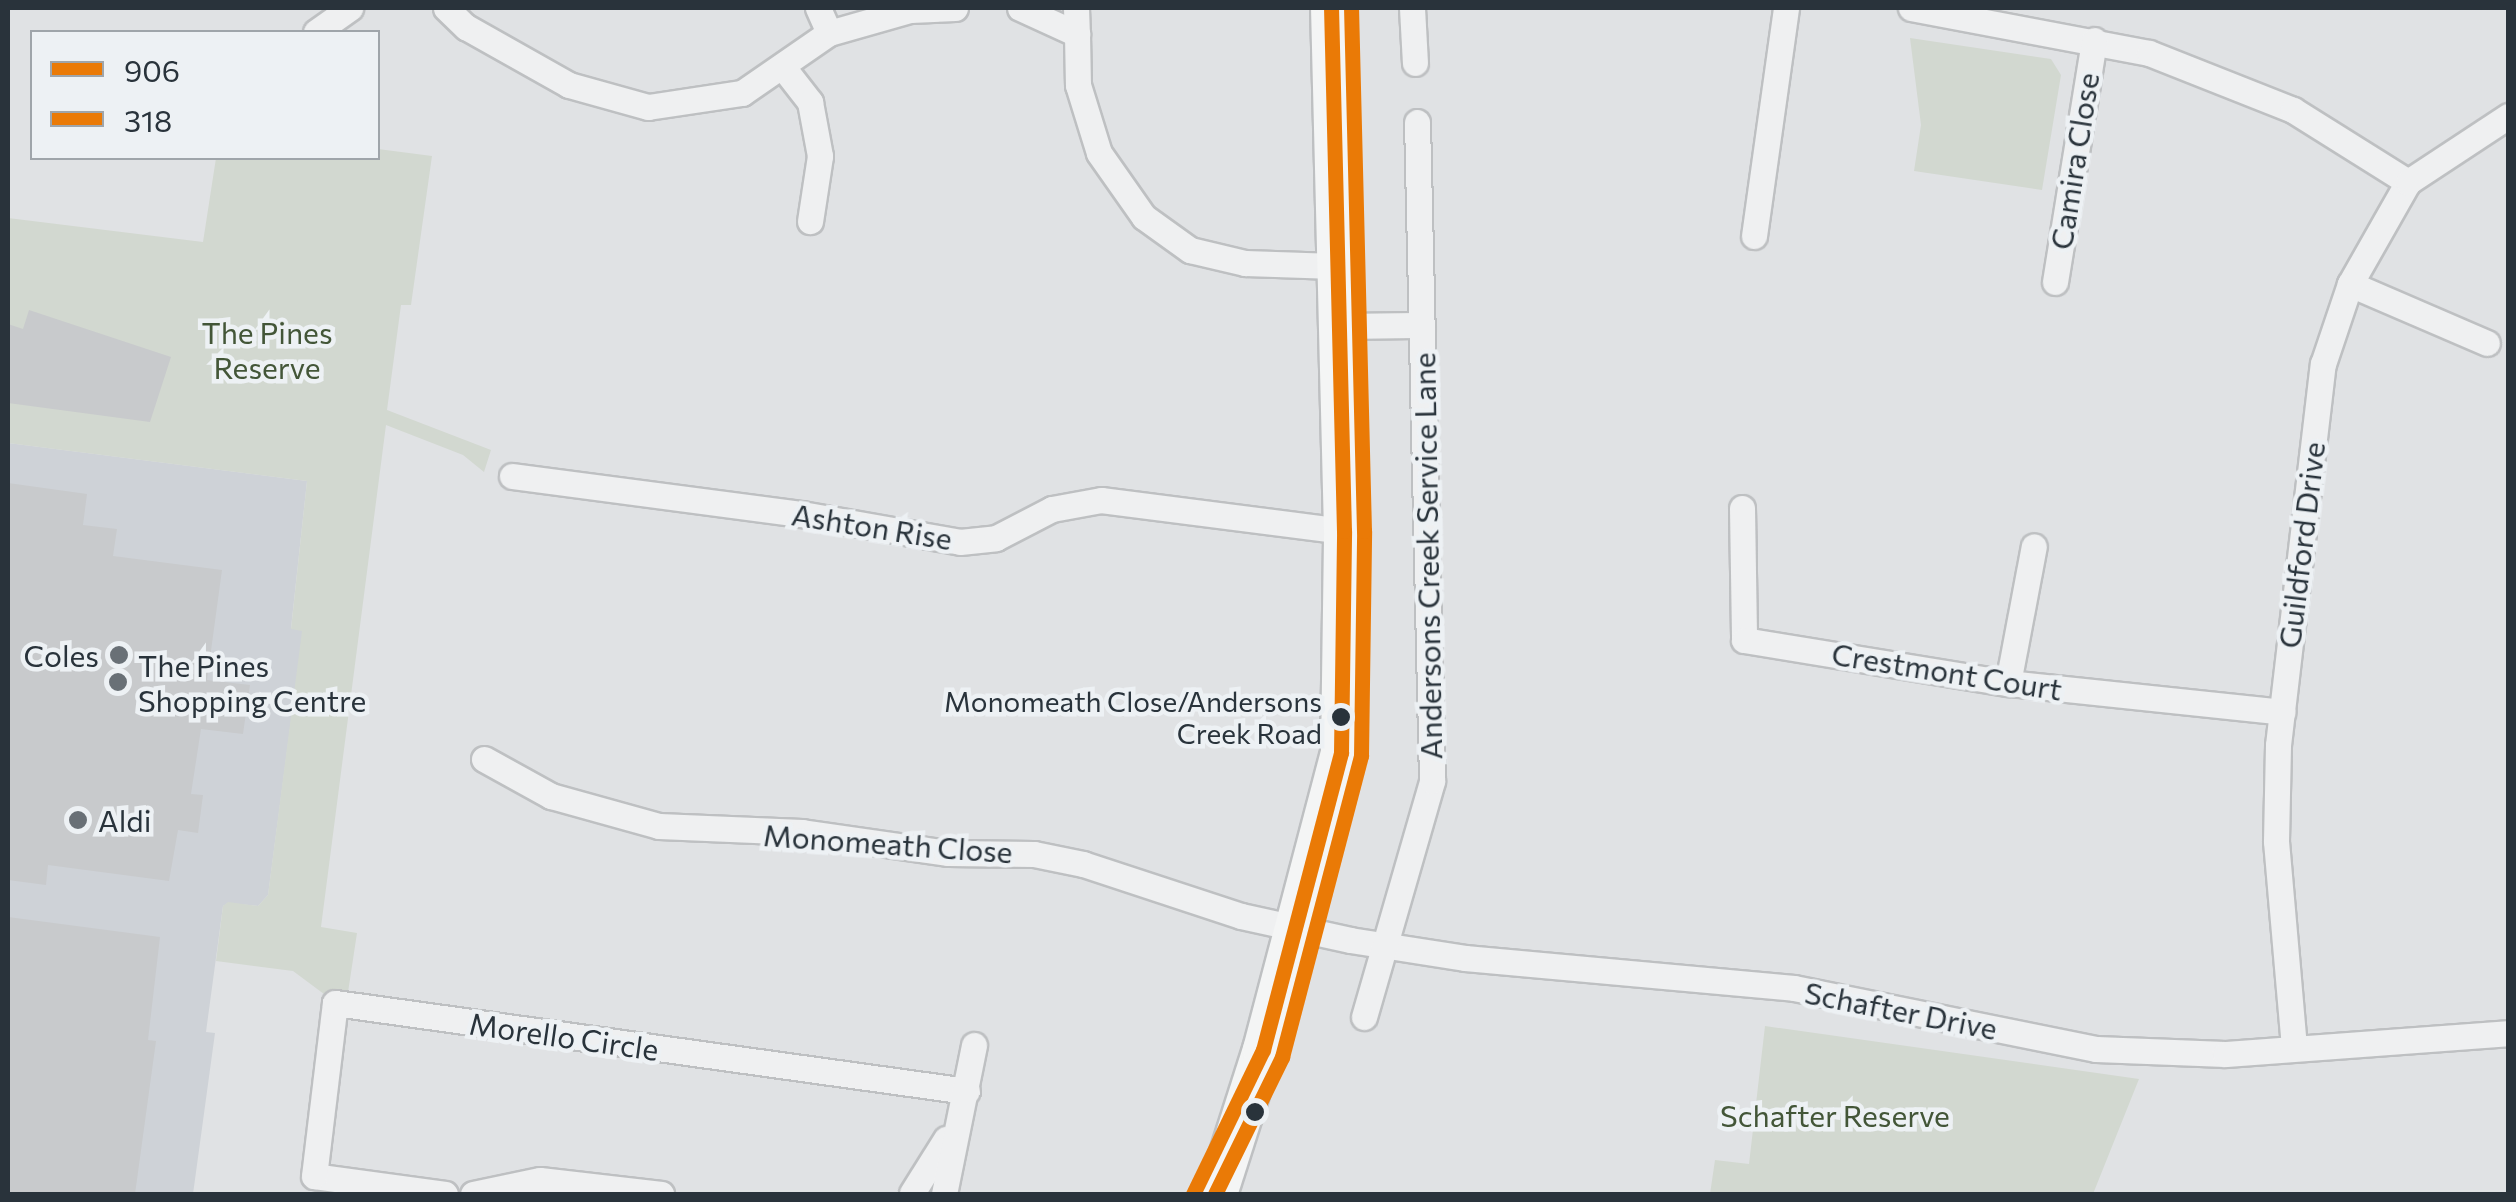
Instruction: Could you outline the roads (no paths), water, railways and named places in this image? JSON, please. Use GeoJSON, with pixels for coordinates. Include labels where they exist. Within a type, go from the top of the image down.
{"type":"FeatureCollection","features":[{"type":"Feature","properties":{"kind":"main road"},"geometry":{"type":"LineString","coordinates":[[1218,1194],[1296,930],[1341,754],[1344,530],[1331,8]]}},
{"type":"Feature","properties":{"kind":"main road"},"geometry":{"type":"LineString","coordinates":[[1192,1194],[1262,1050]]}},
{"type":"Feature","properties":{"kind":"street"},"geometry":{"type":"LineString","coordinates":[[319,30],[350,8]]}},
{"type":"Feature","properties":{"kind":"street"},"geometry":{"type":"LineString","coordinates":[[446,8],[466,28],[569,85],[648,107],[742,93],[829,33],[910,10],[955,8]]}},
{"type":"Feature","properties":{"kind":"street"},"geometry":{"type":"LineString","coordinates":[[818,8],[829,33]]}},
{"type":"Feature","properties":{"kind":"street"},"geometry":{"type":"LineString","coordinates":[[1020,8],[1077,34]]}},
{"type":"Feature","properties":{"kind":"street"},"geometry":{"type":"LineString","coordinates":[[1076,8],[1078,85],[1099,153],[1144,217],[1190,250],[1244,263],[1335,266]]}},
{"type":"Feature","properties":{"kind":"street"},"geometry":{"type":"LineString","coordinates":[[1412,8],[1415,63]]}},
{"type":"Feature","properties":{"kind":"street"},"geometry":{"type":"LineString","coordinates":[[1754,236],[1786,8]]}},
{"type":"Feature","properties":{"kind":"street"},"geometry":{"type":"LineString","coordinates":[[1911,8],[2149,52],[2292,110],[2408,182]]}},
{"type":"Feature","properties":{"kind":"street","name":"Camira Close"},"geometry":{"type":"LineString","coordinates":[[2055,282],[2094,40]]}},
{"type":"Feature","properties":{"kind":"street"},"geometry":{"type":"LineString","coordinates":[[782,66],[810,102],[820,156],[810,221]]}},
{"type":"Feature","properties":{"kind":"street","name":"Guildford Drive"},"geometry":{"type":"LineString","coordinates":[[2294,1047],[2276,841],[2282,712],[2323,364],[2350,284],[2408,182],[2508,116]]}},
{"type":"Feature","properties":{"kind":"street","name":"Andersons Creek Service Lane"},"geometry":{"type":"LineString","coordinates":[[1364,1018],[1432,781],[1416,122]]}},
{"type":"Feature","properties":{"kind":"street"},"geometry":{"type":"LineString","coordinates":[[2350,284],[2487,343]]}},
{"type":"Feature","properties":{"kind":"street","name":"Andersons Creek Service Lane"},"geometry":{"type":"LineString","coordinates":[[1336,326],[1422,325]]}},
{"type":"Feature","properties":{"kind":"street","name":"Ashton Rise"},"geometry":{"type":"LineString","coordinates":[[512,476],[802,514],[960,542],[996,538],[1052,510],[1101,500],[1344,530]]}},
{"type":"Feature","properties":{"kind":"street","name":"Crestmont Court"},"geometry":{"type":"LineString","coordinates":[[1742,508],[1744,640],[2008,683],[2282,712]]}},
{"type":"Feature","properties":{"kind":"street"},"geometry":{"type":"LineString","coordinates":[[2008,683],[2034,546]]}},
{"type":"Feature","properties":{"kind":"street","name":"Monomeath Close"},"geometry":{"type":"LineString","coordinates":[[484,759],[551,796],[659,826],[802,832],[948,853],[1034,854],[1083,864],[1296,930]]}},
{"type":"Feature","properties":{"kind":"street","name":"Schafter Drive"},"geometry":{"type":"LineString","coordinates":[[1296,930],[1466,958],[1794,988],[2096,1048],[2225,1054],[2508,1032]]}},
{"type":"Feature","properties":{"kind":"street","name":"Morello Circle"},"geometry":{"type":"LineString","coordinates":[[445,1194],[313,1185],[335,1003],[967,1091]]}},
{"type":"Feature","properties":{"kind":"street"},"geometry":{"type":"LineString","coordinates":[[911,1194],[940,1194],[967,1091],[974,1045]]}},
{"type":"Feature","properties":{"kind":"street"},"geometry":{"type":"LineString","coordinates":[[911,1194],[956,1122]]}},
{"type":"Feature","properties":{"kind":"street"},"geometry":{"type":"LineString","coordinates":[[473,1194],[540,1180],[662,1194]]}},
{"type":"Feature","properties":{"kind":"place","name":"Coles"},"geometry":{"type":"Point","coordinates":[119,655]}},
{"type":"Feature","properties":{"kind":"place","name":"The Pines Shopping Centre"},"geometry":{"type":"Point","coordinates":[118,682]}},
{"type":"Feature","properties":{"kind":"place","name":"Monomeath Close/Andersons Creek Road"},"geometry":{"type":"Point","coordinates":[1341,717]}},
{"type":"Feature","properties":{"kind":"place","name":"Aldi"},"geometry":{"type":"Point","coordinates":[78,820]}},
{"type":"Feature","properties":{"kind":"park label","name":"The Pines Reserve"},"geometry":{"type":"Point","coordinates":[267,349]}},
{"type":"Feature","properties":{"kind":"park label","name":"Schafter Reserve"},"geometry":{"type":"Point","coordinates":[1835,1115]}}]}
